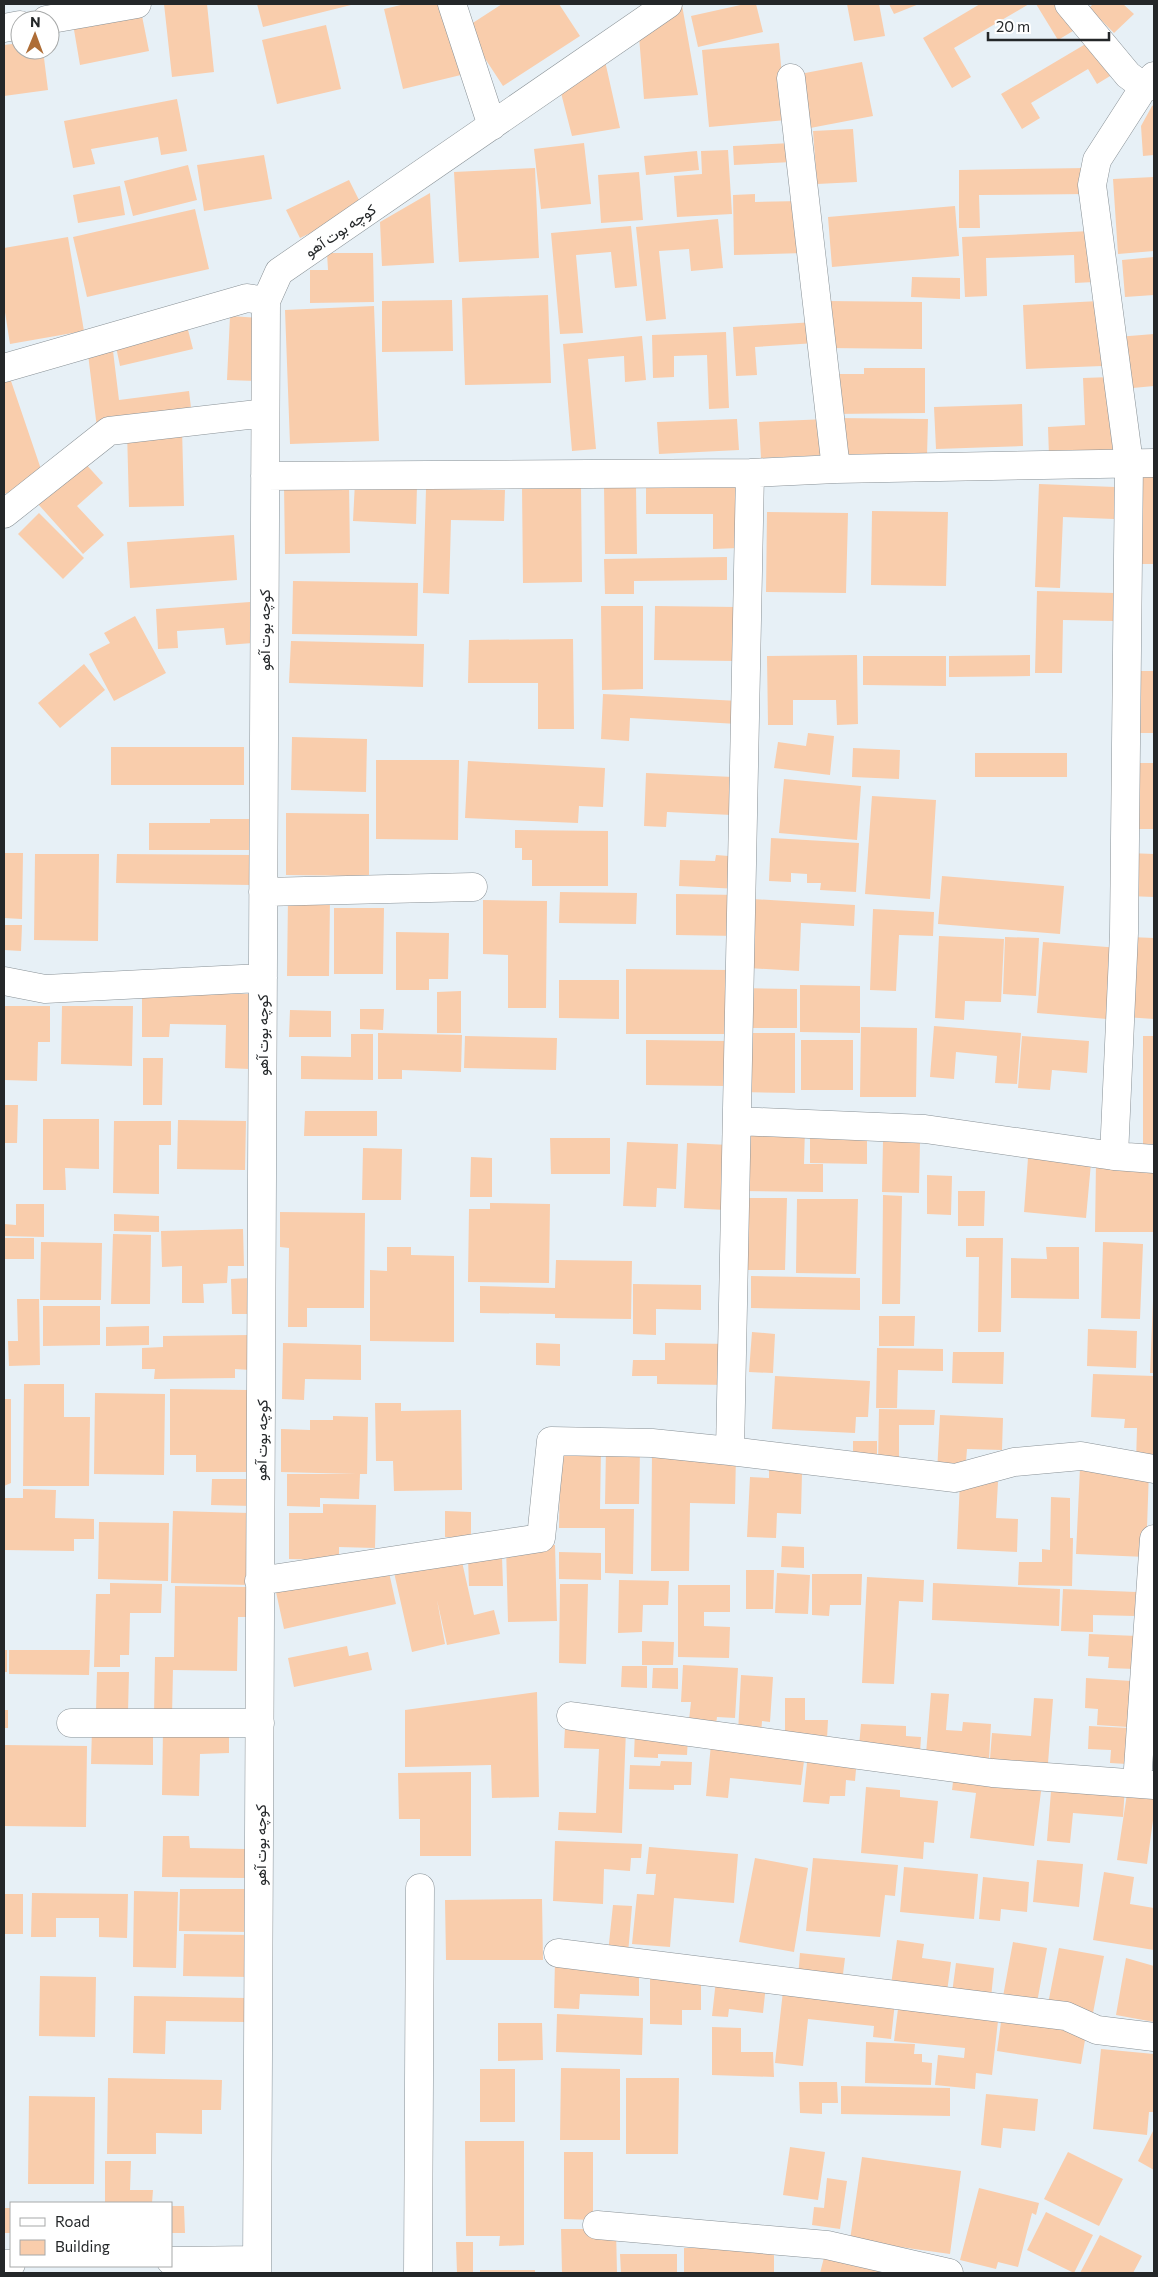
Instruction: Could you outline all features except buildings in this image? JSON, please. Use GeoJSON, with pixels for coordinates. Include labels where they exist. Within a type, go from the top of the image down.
{"type":"FeatureCollection","features":[{"type":"Feature","properties":{"kind":"street"},"geometry":{"type":"LineString","coordinates":[[60,18],[137,4]]}},
{"type":"Feature","properties":{"kind":"street"},"geometry":{"type":"LineString","coordinates":[[452,4],[492,126]]}},
{"type":"Feature","properties":{"kind":"street","name":"کوچه بوت آهو"},"geometry":{"type":"LineString","coordinates":[[257,2267],[266,301],[279,272],[668,4]]}},
{"type":"Feature","properties":{"kind":"street"},"geometry":{"type":"LineString","coordinates":[[1069,4],[1128,75],[1151,83],[1096,160],[1092,185],[1142,463],[1114,1156]]}},
{"type":"Feature","properties":{"kind":"street"},"geometry":{"type":"LineString","coordinates":[[791,78],[836,469]]}},
{"type":"Feature","properties":{"kind":"street"},"geometry":{"type":"LineString","coordinates":[[4,368],[247,298],[266,301]]}},
{"type":"Feature","properties":{"kind":"street"},"geometry":{"type":"LineString","coordinates":[[4,514],[109,431],[265,413]]}},
{"type":"Feature","properties":{"kind":"street"},"geometry":{"type":"LineString","coordinates":[[265,476],[750,473],[836,469],[1142,463]]}},
{"type":"Feature","properties":{"kind":"street"},"geometry":{"type":"LineString","coordinates":[[730,1451],[750,473]]}},
{"type":"Feature","properties":{"kind":"street"},"geometry":{"type":"LineString","coordinates":[[263,892],[473,888]]}},
{"type":"Feature","properties":{"kind":"street"},"geometry":{"type":"LineString","coordinates":[[4,981],[44,990],[263,978]]}},
{"type":"Feature","properties":{"kind":"street"},"geometry":{"type":"LineString","coordinates":[[737,1121],[925,1129],[1114,1156],[1154,1159]]}},
{"type":"Feature","properties":{"kind":"street"},"geometry":{"type":"LineString","coordinates":[[259,1581],[541,1538],[551,1442],[652,1443],[955,1478],[1014,1462],[1081,1456],[1154,1469]]}},
{"type":"Feature","properties":{"kind":"street"},"geometry":{"type":"LineString","coordinates":[[572,1716],[992,1773],[1145,1784],[1154,1539]]}},
{"type":"Feature","properties":{"kind":"street"},"geometry":{"type":"LineString","coordinates":[[71,1722],[260,1723]]}},
{"type":"Feature","properties":{"kind":"street"},"geometry":{"type":"LineString","coordinates":[[418,2273],[420,1888]]}},
{"type":"Feature","properties":{"kind":"street"},"geometry":{"type":"LineString","coordinates":[[558,1953],[1066,2016],[1097,2030],[1154,2037]]}},
{"type":"Feature","properties":{"kind":"street"},"geometry":{"type":"LineString","coordinates":[[597,2225],[827,2245],[948,2273]]}},
{"type":"Feature","properties":{"kind":"street"},"geometry":{"type":"LineString","coordinates":[[172,2262],[257,2267]]}}]}
